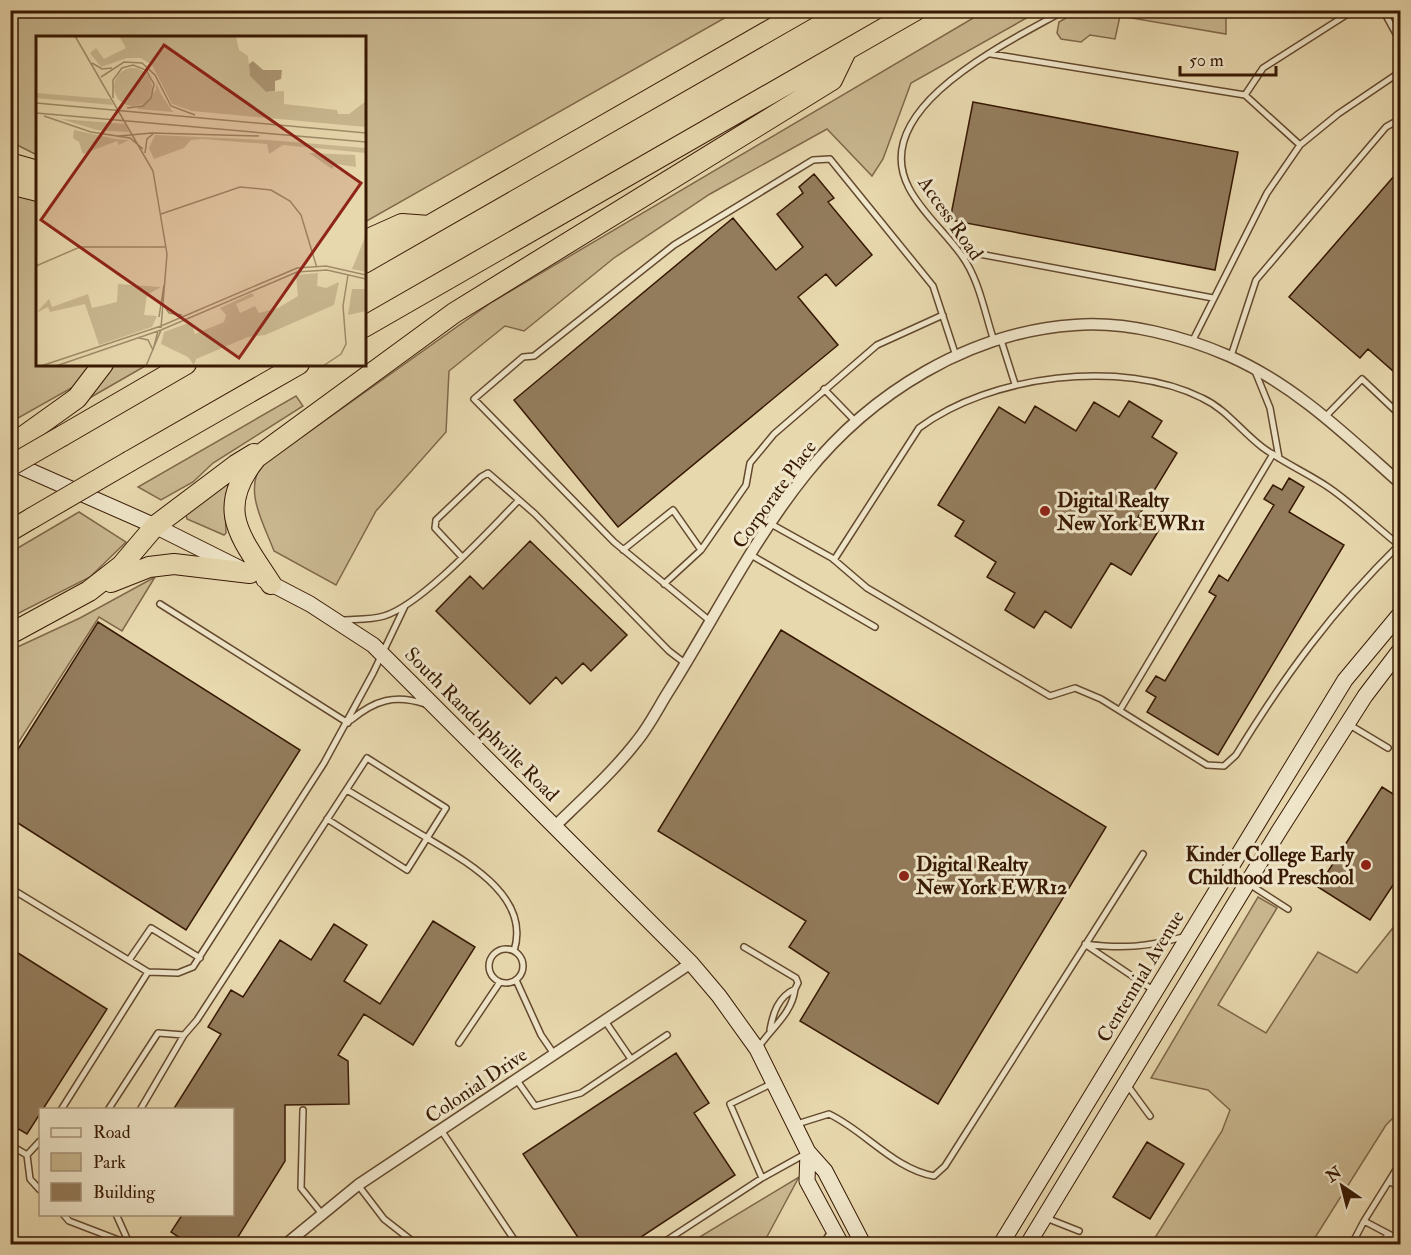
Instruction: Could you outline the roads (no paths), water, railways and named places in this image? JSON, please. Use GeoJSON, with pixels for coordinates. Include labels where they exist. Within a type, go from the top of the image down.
{"type":"FeatureCollection","features":[{"type":"Feature","properties":{"kind":"highway"},"geometry":{"type":"LineString","coordinates":[[366,262],[805,10]]}},
{"type":"Feature","properties":{"kind":"highway"},"geometry":{"type":"LineString","coordinates":[[366,326],[916,10]]}},
{"type":"Feature","properties":{"kind":"highway"},"geometry":{"type":"LineString","coordinates":[[89,591],[122,566],[155,526],[236,465],[278,440],[490,290],[832,80],[846,51]]}},
{"type":"Feature","properties":{"kind":"highway"},"geometry":{"type":"LineString","coordinates":[[10,163],[36,170]]}},
{"type":"Feature","properties":{"kind":"highway"},"geometry":{"type":"LineString","coordinates":[[10,184],[36,190]]}},
{"type":"Feature","properties":{"kind":"highway"},"geometry":{"type":"LineString","coordinates":[[366,240],[402,224],[429,226]]}},
{"type":"Feature","properties":{"kind":"highway"},"geometry":{"type":"LineString","coordinates":[[10,446],[51,419],[76,398],[101,366]]}},
{"type":"Feature","properties":{"kind":"highway"},"geometry":{"type":"LineString","coordinates":[[10,464],[183,366]]}},
{"type":"Feature","properties":{"kind":"highway"},"geometry":{"type":"LineString","coordinates":[[10,531],[296,366]]}},
{"type":"Feature","properties":{"kind":"highway"},"geometry":{"type":"LineString","coordinates":[[271,584],[237,529],[234,500],[244,473],[278,440]]}},
{"type":"Feature","properties":{"kind":"highway"},"geometry":{"type":"LineString","coordinates":[[10,634],[89,591],[149,567],[174,564],[250,573]]}},
{"type":"Feature","properties":{"kind":"main road","name":"South Randolphville Road"},"geometry":{"type":"LineString","coordinates":[[10,464],[155,526],[250,573],[337,620],[381,653],[691,963],[726,1005],[757,1049],[808,1152],[825,1171],[863,1245]]}},
{"type":"Feature","properties":{"kind":"main road","name":"Centennial Avenue"},"geometry":{"type":"LineString","coordinates":[[1001,1245],[1345,680],[1401,614]]}},
{"type":"Feature","properties":{"kind":"main road"},"geometry":{"type":"LineString","coordinates":[[1028,1245],[1247,883],[1347,723],[1365,696],[1401,651]]}},
{"type":"Feature","properties":{"kind":"main road","name":"South Randolphville Road"},"geometry":{"type":"LineString","coordinates":[[808,1152],[807,1181],[842,1245]]}},
{"type":"Feature","properties":{"kind":"main road"},"geometry":{"type":"LineString","coordinates":[[990,1245],[1009,1230]]}},
{"type":"Feature","properties":{"kind":"street","name":"Corporate Place"},"geometry":{"type":"LineString","coordinates":[[555,826],[637,741],[751,555],[806,474],[856,422],[889,393],[931,368],[998,339],[1075,324],[1128,328],[1192,342],[1230,356],[1293,392],[1401,483]]}},
{"type":"Feature","properties":{"kind":"street","name":"Colonial Drive"},"geometry":{"type":"LineString","coordinates":[[286,1245],[358,1185],[691,963]]}},
{"type":"Feature","properties":{"kind":"lane","name":"Access Road"},"geometry":{"type":"LineString","coordinates":[[1015,384],[964,257],[908,187],[903,158],[905,142],[913,121],[923,106],[952,77],[1065,10]]}},
{"type":"Feature","properties":{"kind":"lane"},"geometry":{"type":"LineString","coordinates":[[1245,95],[1263,68],[1354,10]]}},
{"type":"Feature","properties":{"kind":"lane"},"geometry":{"type":"LineString","coordinates":[[1383,10],[1401,41]]}},
{"type":"Feature","properties":{"kind":"lane"},"geometry":{"type":"LineString","coordinates":[[990,54],[1245,95],[1300,145]]}},
{"type":"Feature","properties":{"kind":"lane"},"geometry":{"type":"LineString","coordinates":[[1192,342],[1267,193],[1300,145],[1338,114],[1401,72]]}},
{"type":"Feature","properties":{"kind":"lane"},"geometry":{"type":"LineString","coordinates":[[1230,356],[1256,280],[1386,127],[1401,119]]}},
{"type":"Feature","properties":{"kind":"lane"},"geometry":{"type":"LineString","coordinates":[[710,621],[623,550],[474,399],[523,357],[534,356],[674,245],[813,160],[830,159],[933,286],[956,357]]}},
{"type":"Feature","properties":{"kind":"lane"},"geometry":{"type":"LineString","coordinates":[[964,257],[974,253],[1213,298]]}},
{"type":"Feature","properties":{"kind":"lane"},"geometry":{"type":"LineString","coordinates":[[664,584],[701,550],[746,485],[750,463],[774,434],[877,345],[943,315]]}},
{"type":"Feature","properties":{"kind":"lane"},"geometry":{"type":"LineString","coordinates":[[1255,369],[1270,408],[1280,458]]}},
{"type":"Feature","properties":{"kind":"lane"},"geometry":{"type":"LineString","coordinates":[[771,524],[834,560],[867,588],[1050,696],[1075,688],[1120,710],[1208,765],[1224,766],[1236,754],[1308,644],[1356,587],[1399,545],[1329,488],[1273,454],[1238,426],[1223,409],[1200,396],[1136,377],[1089,377],[1015,384],[988,392],[939,412],[919,428],[834,560]]}},
{"type":"Feature","properties":{"kind":"lane"},"geometry":{"type":"LineString","coordinates":[[1325,417],[1362,379],[1401,415]]}},
{"type":"Feature","properties":{"kind":"lane"},"geometry":{"type":"LineString","coordinates":[[824,389],[856,422]]}},
{"type":"Feature","properties":{"kind":"lane"},"geometry":{"type":"LineString","coordinates":[[1120,710],[1273,454]]}},
{"type":"Feature","properties":{"kind":"lane"},"geometry":{"type":"LineString","coordinates":[[462,557],[435,528],[436,519],[488,473],[536,514],[669,651],[686,664]]}},
{"type":"Feature","properties":{"kind":"lane"},"geometry":{"type":"LineString","coordinates":[[337,620],[384,616],[405,606],[462,557],[519,500]]}},
{"type":"Feature","properties":{"kind":"lane"},"geometry":{"type":"LineString","coordinates":[[623,550],[673,510],[701,550]]}},
{"type":"Feature","properties":{"kind":"lane"},"geometry":{"type":"LineString","coordinates":[[751,555],[875,627]]}},
{"type":"Feature","properties":{"kind":"lane"},"geometry":{"type":"LineString","coordinates":[[160,604],[348,723]]}},
{"type":"Feature","properties":{"kind":"lane"},"geometry":{"type":"LineString","coordinates":[[10,888],[148,972],[178,973],[193,967],[348,723],[405,606]]}},
{"type":"Feature","properties":{"kind":"lane"},"geometry":{"type":"LineString","coordinates":[[348,723],[366,708],[381,700],[397,697],[435,707]]}},
{"type":"Feature","properties":{"kind":"lane"},"geometry":{"type":"LineString","coordinates":[[1347,723],[1388,748]]}},
{"type":"Feature","properties":{"kind":"lane"},"geometry":{"type":"LineString","coordinates":[[141,1108],[184,1035],[197,1020],[327,819],[347,790],[367,758],[446,808],[407,870],[327,819]]}},
{"type":"Feature","properties":{"kind":"lane"},"geometry":{"type":"LineString","coordinates":[[347,790],[476,867],[495,885],[515,917],[518,938],[514,951]]}},
{"type":"Feature","properties":{"kind":"lane"},"geometry":{"type":"LineString","coordinates":[[795,1124],[829,1114],[851,1124],[874,1144],[921,1174],[934,1176],[952,1156],[1143,854]]}},
{"type":"Feature","properties":{"kind":"lane"},"geometry":{"type":"LineString","coordinates":[[1247,883],[1287,909]]}},
{"type":"Feature","properties":{"kind":"lane"},"geometry":{"type":"LineString","coordinates":[[129,960],[151,928],[200,958]]}},
{"type":"Feature","properties":{"kind":"lane"},"geometry":{"type":"LineString","coordinates":[[1084,944],[1114,948],[1148,947],[1189,936]]}},
{"type":"Feature","properties":{"kind":"lane"},"geometry":{"type":"LineString","coordinates":[[1084,944],[1155,991]]}},
{"type":"Feature","properties":{"kind":"lane"},"geometry":{"type":"LineString","coordinates":[[744,946],[796,978],[798,983],[793,1000],[782,1020],[770,1030],[757,1049]]}},
{"type":"Feature","properties":{"kind":"lane"},"geometry":{"type":"LineString","coordinates":[[500,982],[489,970],[490,959],[498,950],[514,951]]}},
{"type":"Feature","properties":{"kind":"lane"},"geometry":{"type":"LineString","coordinates":[[514,951],[523,964],[516,980],[541,1035],[554,1054]]}},
{"type":"Feature","properties":{"kind":"lane"},"geometry":{"type":"LineString","coordinates":[[62,1108],[148,972]]}},
{"type":"Feature","properties":{"kind":"lane"},"geometry":{"type":"LineString","coordinates":[[459,1043],[500,982],[516,980]]}},
{"type":"Feature","properties":{"kind":"lane"},"geometry":{"type":"LineString","coordinates":[[770,1030],[778,1005],[785,994],[795,989]]}},
{"type":"Feature","properties":{"kind":"lane"},"geometry":{"type":"LineString","coordinates":[[605,1020],[631,1059]]}},
{"type":"Feature","properties":{"kind":"lane"},"geometry":{"type":"LineString","coordinates":[[109,1108],[158,1033],[184,1035]]}},
{"type":"Feature","properties":{"kind":"lane"},"geometry":{"type":"LineString","coordinates":[[516,1079],[535,1106],[581,1093],[667,1035]]}},
{"type":"Feature","properties":{"kind":"lane"},"geometry":{"type":"LineString","coordinates":[[762,1178],[730,1104],[774,1082]]}},
{"type":"Feature","properties":{"kind":"lane"},"geometry":{"type":"LineString","coordinates":[[1126,1083],[1150,1116]]}},
{"type":"Feature","properties":{"kind":"lane"},"geometry":{"type":"LineString","coordinates":[[303,1110],[301,1188],[322,1214]]}},
{"type":"Feature","properties":{"kind":"lane"},"geometry":{"type":"LineString","coordinates":[[441,1130],[516,1245]]}},
{"type":"Feature","properties":{"kind":"lane"},"geometry":{"type":"LineString","coordinates":[[27,1155],[39,1142]]}},
{"type":"Feature","properties":{"kind":"lane"},"geometry":{"type":"LineString","coordinates":[[10,1145],[27,1155]]}},
{"type":"Feature","properties":{"kind":"lane"},"geometry":{"type":"LineString","coordinates":[[661,1245],[762,1178],[808,1152]]}},
{"type":"Feature","properties":{"kind":"lane"},"geometry":{"type":"LineString","coordinates":[[27,1155],[30,1179],[39,1189]]}},
{"type":"Feature","properties":{"kind":"lane"},"geometry":{"type":"LineString","coordinates":[[1352,1245],[1364,1221],[1401,1163]]}},
{"type":"Feature","properties":{"kind":"lane"},"geometry":{"type":"LineString","coordinates":[[1389,1181],[1401,1188]]}},
{"type":"Feature","properties":{"kind":"lane"},"geometry":{"type":"LineString","coordinates":[[358,1185],[384,1219],[416,1245]]}},
{"type":"Feature","properties":{"kind":"lane"},"geometry":{"type":"LineString","coordinates":[[64,1216],[69,1221],[130,1244]]}},
{"type":"Feature","properties":{"kind":"lane"},"geometry":{"type":"LineString","coordinates":[[116,1216],[130,1244]]}},
{"type":"Feature","properties":{"kind":"lane"},"geometry":{"type":"LineString","coordinates":[[1045,1217],[1078,1231]]}},
{"type":"Feature","properties":{"kind":"lane"},"geometry":{"type":"LineString","coordinates":[[1364,1221],[1401,1240]]}},
{"type":"Feature","properties":{"kind":"lane"},"geometry":{"type":"LineString","coordinates":[[823,1245],[833,1229]]}},
{"type":"Feature","properties":{"kind":"lane"},"geometry":{"type":"LineString","coordinates":[[1382,1245],[1388,1234]]}},
{"type":"Feature","properties":{"kind":"place","name":"Digital Realty New York EWR11"},"geometry":{"type":"Point","coordinates":[1045,511]}},
{"type":"Feature","properties":{"kind":"place","name":"Kinder College Early Childhood Preschool"},"geometry":{"type":"Point","coordinates":[1366,865]}},
{"type":"Feature","properties":{"kind":"place","name":"Digital Realty New York EWR12"},"geometry":{"type":"Point","coordinates":[904,876]}}]}
